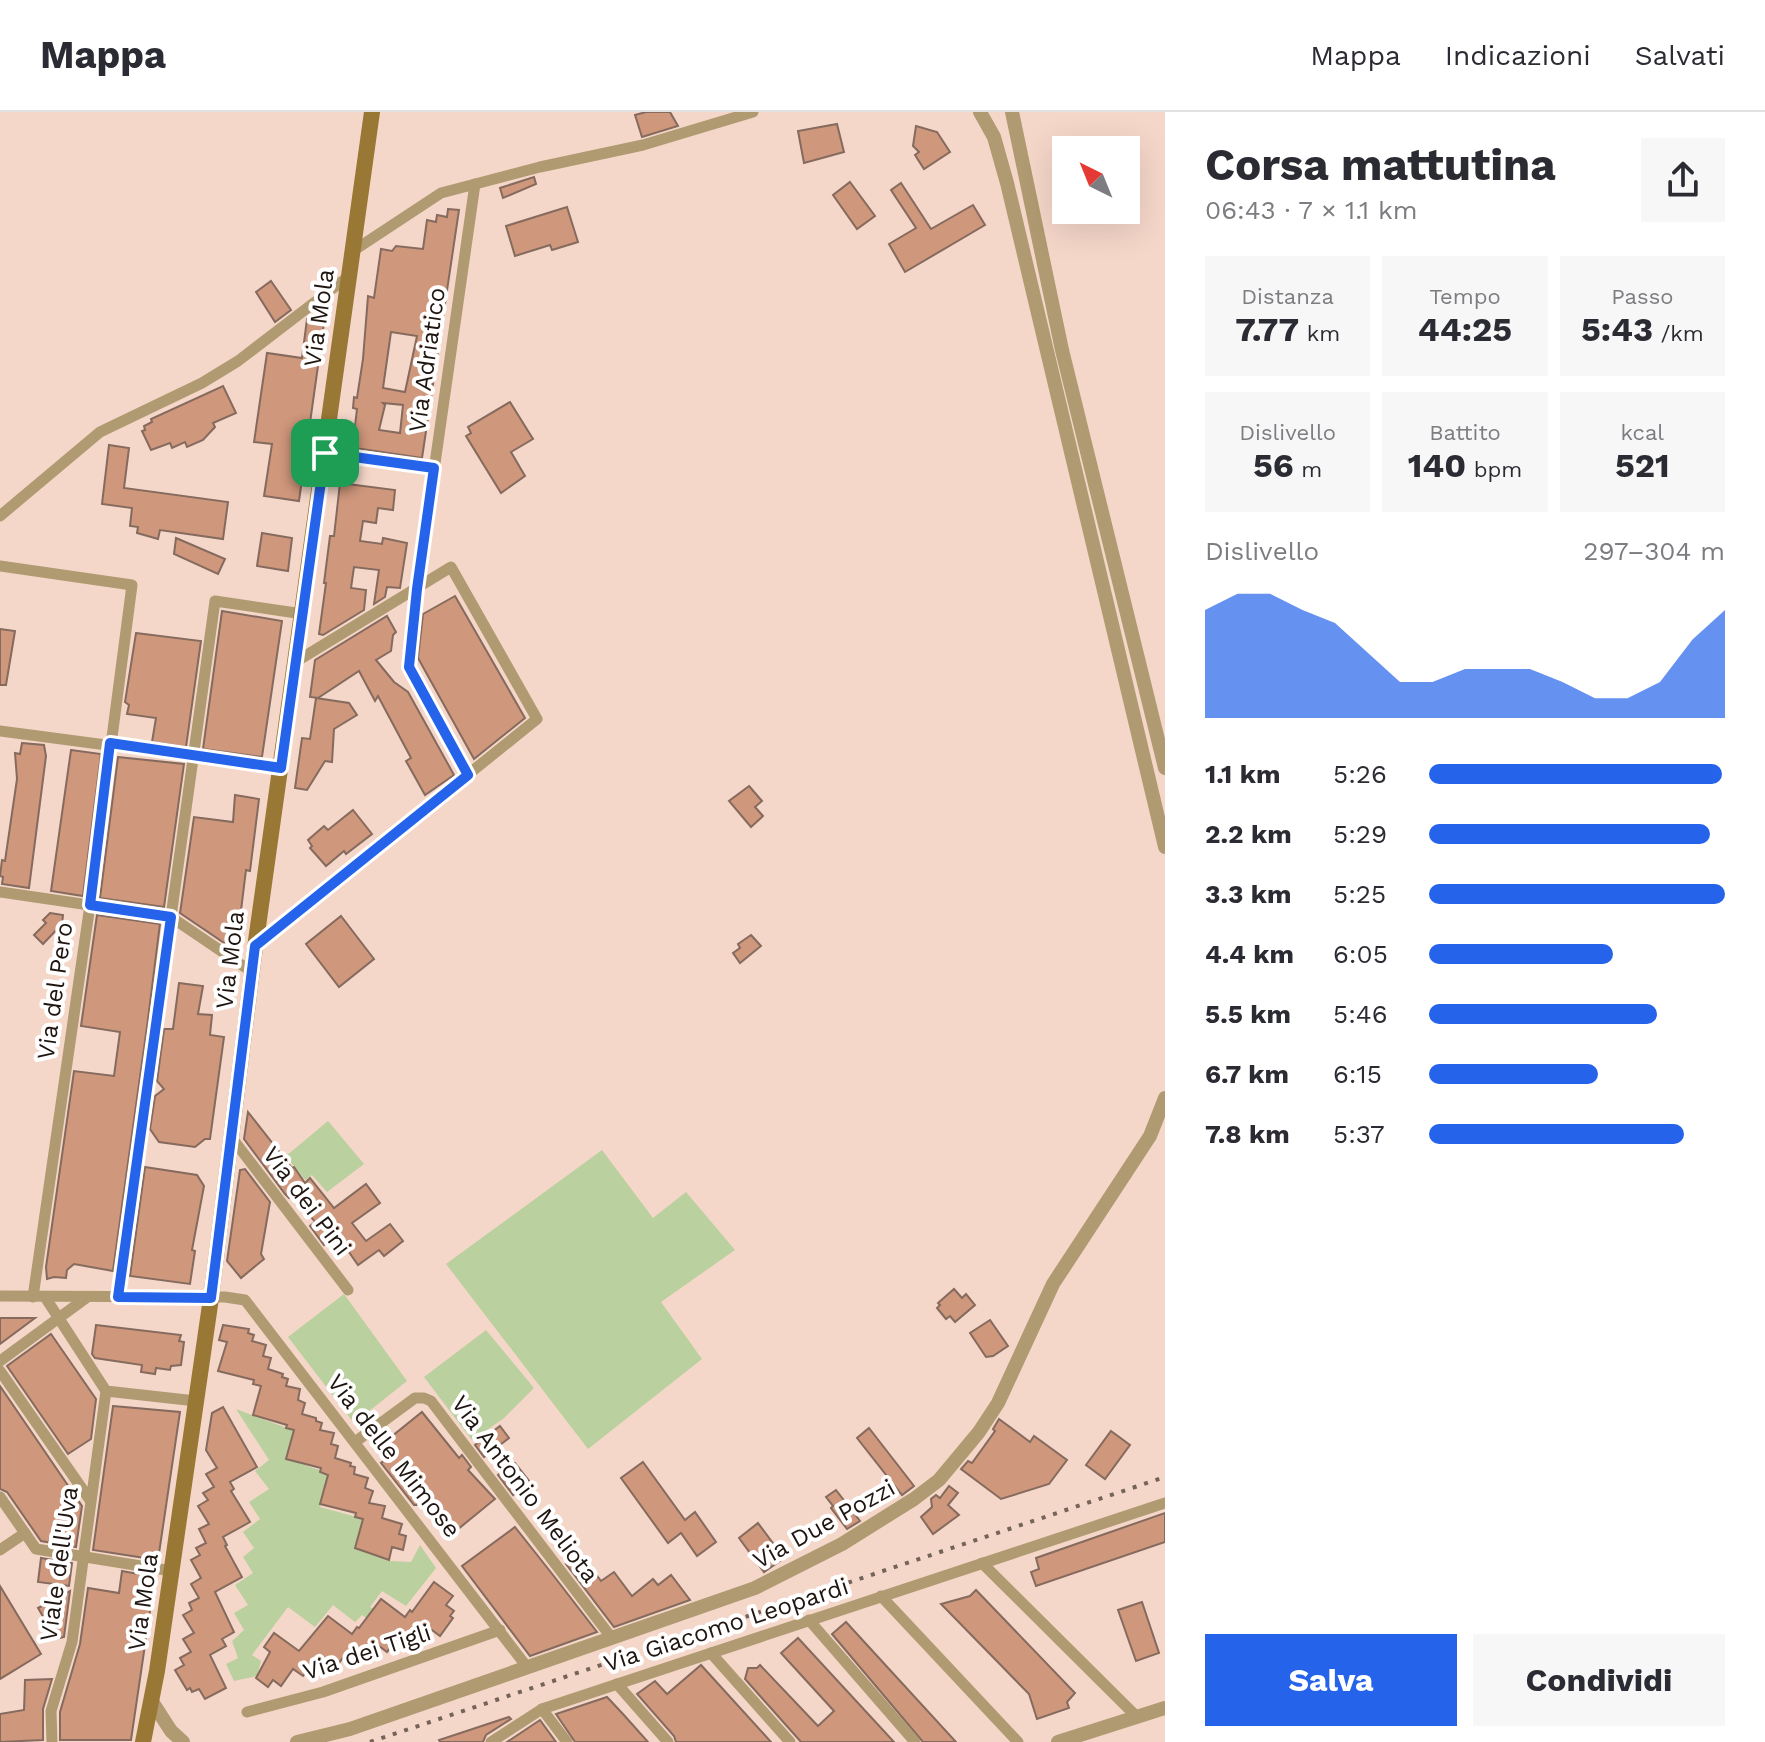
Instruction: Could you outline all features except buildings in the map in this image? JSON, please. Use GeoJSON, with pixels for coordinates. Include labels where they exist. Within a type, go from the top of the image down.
{"type":"FeatureCollection","features":[{"type":"Feature","properties":{"kind":"main road","name":"Via Mola"},"geometry":{"type":"LineString","coordinates":[[143,1742],[172,1571],[211,1298],[255,946],[372,112]]}},
{"type":"Feature","properties":{"kind":"street"},"geometry":{"type":"LineString","coordinates":[[353,251],[441,193],[540,167],[643,145],[753,112]]}},
{"type":"Feature","properties":{"kind":"street"},"geometry":{"type":"LineString","coordinates":[[980,112],[994,137],[1007,183],[1165,847]]}},
{"type":"Feature","properties":{"kind":"street"},"geometry":{"type":"LineString","coordinates":[[1012,112],[1062,350],[1165,768]]}},
{"type":"Feature","properties":{"kind":"street","name":"Via Adriatico"},"geometry":{"type":"LineString","coordinates":[[468,775],[409,667],[417,589],[475,184]]}},
{"type":"Feature","properties":{"kind":"street"},"geometry":{"type":"LineString","coordinates":[[0,516],[100,432],[202,383],[238,361],[349,276]]}},
{"type":"Feature","properties":{"kind":"street"},"geometry":{"type":"LineString","coordinates":[[325,453],[434,468]]}},
{"type":"Feature","properties":{"kind":"street","name":"Via del Pero"},"geometry":{"type":"LineString","coordinates":[[0,566],[132,585],[39,1297]]}},
{"type":"Feature","properties":{"kind":"street"},"geometry":{"type":"LineString","coordinates":[[255,946],[537,719],[451,567],[297,661]]}},
{"type":"Feature","properties":{"kind":"street"},"geometry":{"type":"LineString","coordinates":[[118,1297],[215,601],[303,614]]}},
{"type":"Feature","properties":{"kind":"street"},"geometry":{"type":"LineString","coordinates":[[0,731],[110,743],[281,768]]}},
{"type":"Feature","properties":{"kind":"street"},"geometry":{"type":"LineString","coordinates":[[0,892],[171,917],[252,972]]}},
{"type":"Feature","properties":{"kind":"street","name":"Via Due Pozzi"},"geometry":{"type":"LineString","coordinates":[[1158,1135],[1165,1098]]}},
{"type":"Feature","properties":{"kind":"street","name":"Via Due Pozzi"},"geometry":{"type":"LineString","coordinates":[[297,1742],[350,1729],[755,1588],[777,1579],[882,1520],[939,1480],[979,1432],[998,1403],[1053,1284],[1137,1155],[1165,1126]]}},
{"type":"Feature","properties":{"kind":"street","name":"Via dei Pini"},"geometry":{"type":"LineString","coordinates":[[232,1138],[348,1290]]}},
{"type":"Feature","properties":{"kind":"street","name":"Via delle Mimose"},"geometry":{"type":"LineString","coordinates":[[0,1296],[245,1300],[527,1667]]}},
{"type":"Feature","properties":{"kind":"street"},"geometry":{"type":"LineString","coordinates":[[39,1297],[58,1318],[106,1391],[196,1401]]}},
{"type":"Feature","properties":{"kind":"street"},"geometry":{"type":"LineString","coordinates":[[0,1361],[86,1297]]}},
{"type":"Feature","properties":{"kind":"street"},"geometry":{"type":"LineString","coordinates":[[0,1371],[90,1500]]}},
{"type":"Feature","properties":{"kind":"street","name":"Viale dell'Uva"},"geometry":{"type":"LineString","coordinates":[[52,1742],[51,1711],[72,1642],[106,1391]]}},
{"type":"Feature","properties":{"kind":"street","name":"Via Antonio Meliota"},"geometry":{"type":"LineString","coordinates":[[355,1442],[415,1398],[431,1401],[611,1637]]}},
{"type":"Feature","properties":{"kind":"street"},"geometry":{"type":"LineString","coordinates":[[0,1497],[36,1549],[172,1571]]}},
{"type":"Feature","properties":{"kind":"street","name":"Via Giacomo Leopardi"},"geometry":{"type":"LineString","coordinates":[[491,1742],[542,1709],[1165,1503]]}},
{"type":"Feature","properties":{"kind":"street"},"geometry":{"type":"LineString","coordinates":[[0,1550],[25,1533]]}},
{"type":"Feature","properties":{"kind":"street"},"geometry":{"type":"LineString","coordinates":[[982,1563],[1136,1716]]}},
{"type":"Feature","properties":{"kind":"street"},"geometry":{"type":"LineString","coordinates":[[881,1596],[1018,1742]]}},
{"type":"Feature","properties":{"kind":"street"},"geometry":{"type":"LineString","coordinates":[[809,1620],[915,1742]]}},
{"type":"Feature","properties":{"kind":"street","name":"Via dei Tigli"},"geometry":{"type":"LineString","coordinates":[[247,1712],[323,1692],[500,1630]]}},
{"type":"Feature","properties":{"kind":"street"},"geometry":{"type":"LineString","coordinates":[[711,1653],[790,1742]]}},
{"type":"Feature","properties":{"kind":"street"},"geometry":{"type":"LineString","coordinates":[[617,1684],[668,1742]]}},
{"type":"Feature","properties":{"kind":"street"},"geometry":{"type":"LineString","coordinates":[[151,1700],[171,1731],[183,1742]]}},
{"type":"Feature","properties":{"kind":"street"},"geometry":{"type":"LineString","coordinates":[[1058,1742],[1165,1708]]}},
{"type":"Feature","properties":{"kind":"street"},"geometry":{"type":"LineString","coordinates":[[542,1709],[567,1742]]}},
{"type":"Feature","properties":{"kind":"green space"},"geometry":{"type":"Polygon","coordinates":[[[328,1121],[364,1164],[327,1192],[312,1175],[305,1180],[286,1156],[328,1121]]]}},
{"type":"Feature","properties":{"kind":"green space"},"geometry":{"type":"Polygon","coordinates":[[[602,1150],[653,1218],[686,1192],[735,1250],[661,1302],[702,1359],[588,1449],[446,1264],[602,1150]]]}},
{"type":"Feature","properties":{"kind":"green space"},"geometry":{"type":"Polygon","coordinates":[[[344,1294],[407,1381],[354,1423],[288,1337],[344,1294]]]}},
{"type":"Feature","properties":{"kind":"green space"},"geometry":{"type":"Polygon","coordinates":[[[486,1330],[534,1388],[503,1419],[472,1440],[424,1377],[486,1330]]]}},
{"type":"Feature","properties":{"kind":"green space"},"geometry":{"type":"Polygon","coordinates":[[[236,1409],[295,1431],[290,1460],[331,1474],[320,1507],[364,1519],[358,1548],[390,1561],[411,1562],[420,1545],[436,1568],[406,1606],[382,1591],[370,1607],[378,1611],[369,1620],[362,1615],[355,1622],[333,1605],[315,1627],[288,1607],[252,1655],[261,1661],[257,1676],[234,1681],[226,1664],[238,1658],[232,1641],[244,1630],[234,1613],[248,1605],[235,1585],[253,1573],[243,1557],[254,1548],[243,1532],[260,1519],[249,1502],[269,1489],[255,1471],[269,1460],[236,1409]]]}},
{"type":"Feature","properties":{"kind":"railway"},"geometry":{"type":"LineString","coordinates":[[370,1742],[1165,1477]]}},
{"type":"Feature","properties":{"kind":"route"},"geometry":{"type":"LineString","coordinates":[[325,453],[434,468],[409,667],[468,775],[255,946],[211,1298],[118,1297],[171,917],[90,905],[110,743],[281,768],[325,453]]}}]}
